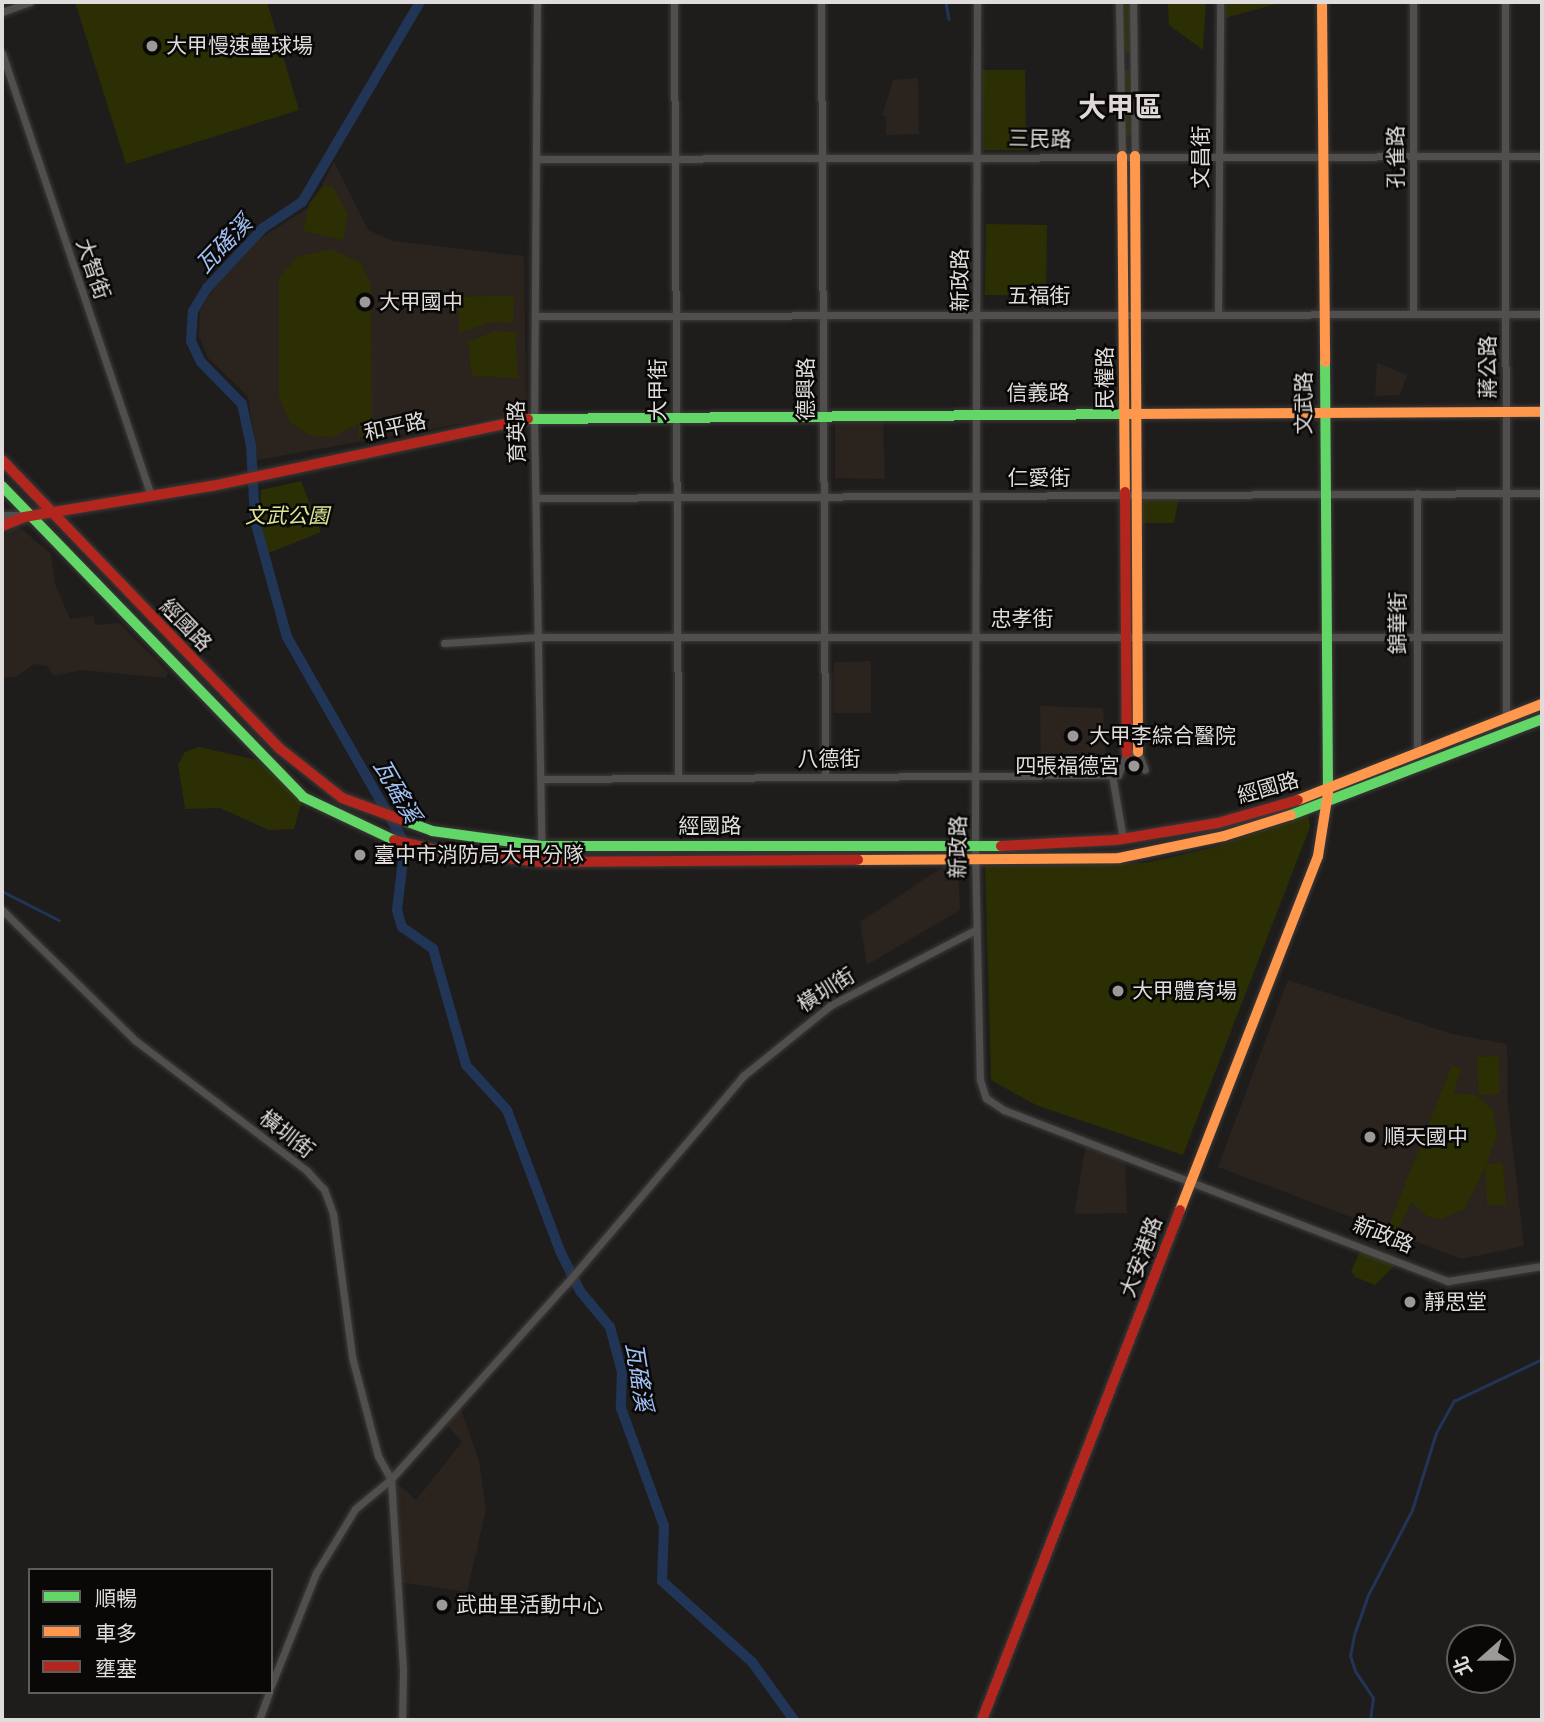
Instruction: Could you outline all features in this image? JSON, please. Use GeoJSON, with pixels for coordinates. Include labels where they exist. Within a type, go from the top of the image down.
{"type":"FeatureCollection","features":[{"type":"Feature","properties":{"kind":"main road","name":"文武路"},"geometry":{"type":"LineString","coordinates":[[1322,2],[1326,804]]}},
{"type":"Feature","properties":{"kind":"main road","name":"民權路"},"geometry":{"type":"LineString","coordinates":[[1122,156],[1123,313],[1130,412],[1132,752]]}},
{"type":"Feature","properties":{"kind":"main road","name":"民權路"},"geometry":{"type":"LineString","coordinates":[[1130,412],[1136,313],[1135,156]]}},
{"type":"Feature","properties":{"kind":"main road","name":"信義路"},"geometry":{"type":"LineString","coordinates":[[534,418],[977,412],[1542,412]]}},
{"type":"Feature","properties":{"kind":"main road","name":"和平路"},"geometry":{"type":"LineString","coordinates":[[151,496],[534,418]]}},
{"type":"Feature","properties":{"kind":"main road","name":"經國路"},"geometry":{"type":"LineString","coordinates":[[2,460],[279,748],[342,798],[432,831],[542,846],[975,847],[1123,839],[1218,823],[1328,791],[1542,704]]}},
{"type":"Feature","properties":{"kind":"main road","name":"經國路"},"geometry":{"type":"LineString","coordinates":[[2,486],[303,797],[389,839],[411,845],[541,862],[975,862],[1119,858],[1172,849],[1326,804],[1542,719]]}},
{"type":"Feature","properties":{"kind":"main road"},"geometry":{"type":"LineString","coordinates":[[2,527],[31,515],[55,514],[151,496]]}},
{"type":"Feature","properties":{"kind":"main road","name":"大安港路"},"geometry":{"type":"LineString","coordinates":[[982,1720],[1189,1181],[1318,856],[1326,804]]}},
{"type":"Feature","properties":{"kind":"street"},"geometry":{"type":"LineString","coordinates":[[2,12],[30,2]]}},
{"type":"Feature","properties":{"kind":"street","name":"育英路"},"geometry":{"type":"LineString","coordinates":[[537,2],[534,418],[541,862]]}},
{"type":"Feature","properties":{"kind":"street","name":"大甲街"},"geometry":{"type":"LineString","coordinates":[[674,2],[678,778]]}},
{"type":"Feature","properties":{"kind":"street","name":"德興路"},"geometry":{"type":"LineString","coordinates":[[821,2],[825,777]]}},
{"type":"Feature","properties":{"kind":"street","name":"新政路"},"geometry":{"type":"LineString","coordinates":[[976,2],[975,930],[981,1080],[986,1098],[1003,1110],[1448,1281],[1542,1266]]}},
{"type":"Feature","properties":{"kind":"street","name":"民權路"},"geometry":{"type":"LineString","coordinates":[[1119,2],[1122,156]]}},
{"type":"Feature","properties":{"kind":"street","name":"民權路"},"geometry":{"type":"LineString","coordinates":[[1133,2],[1135,156]]}},
{"type":"Feature","properties":{"kind":"street","name":"文昌街"},"geometry":{"type":"LineString","coordinates":[[1218,313],[1220,2]]}},
{"type":"Feature","properties":{"kind":"street","name":"孔雀路"},"geometry":{"type":"LineString","coordinates":[[1413,2],[1413,313]]}},
{"type":"Feature","properties":{"kind":"street","name":"蔣公路"},"geometry":{"type":"LineString","coordinates":[[1504,2],[1506,718],[1512,731]]}},
{"type":"Feature","properties":{"kind":"street","name":"大智街"},"geometry":{"type":"LineString","coordinates":[[2,53],[151,496]]}},
{"type":"Feature","properties":{"kind":"street"},"geometry":{"type":"LineString","coordinates":[[1120,61],[1134,60]]}},
{"type":"Feature","properties":{"kind":"street","name":"三民路"},"geometry":{"type":"LineString","coordinates":[[537,159],[976,155],[1542,156]]}},
{"type":"Feature","properties":{"kind":"street","name":"五福街"},"geometry":{"type":"LineString","coordinates":[[535,316],[977,313],[1542,314]]}},
{"type":"Feature","properties":{"kind":"street","name":"仁愛街"},"geometry":{"type":"LineString","coordinates":[[536,498],[1542,493]]}},
{"type":"Feature","properties":{"kind":"street","name":"錦華街"},"geometry":{"type":"LineString","coordinates":[[1416,494],[1417,753]]}},
{"type":"Feature","properties":{"kind":"street"},"geometry":{"type":"LineString","coordinates":[[2,515],[31,515]]}},
{"type":"Feature","properties":{"kind":"street","name":"忠孝街"},"geometry":{"type":"LineString","coordinates":[[444,643],[538,637],[1506,637]]}},
{"type":"Feature","properties":{"kind":"street"},"geometry":{"type":"LineString","coordinates":[[1123,839],[1115,775],[1132,752],[1145,770]]}},
{"type":"Feature","properties":{"kind":"street","name":"八德街"},"geometry":{"type":"LineString","coordinates":[[541,779],[1115,775]]}},
{"type":"Feature","properties":{"kind":"street","name":"橫圳街"},"geometry":{"type":"LineString","coordinates":[[2,911],[136,1041],[306,1170],[324,1189],[333,1214],[352,1357],[378,1456],[391,1479],[404,1670],[402,1720]]}},
{"type":"Feature","properties":{"kind":"street","name":"橫圳街"},"geometry":{"type":"LineString","coordinates":[[391,1479],[567,1283],[743,1076],[789,1035],[831,1005],[975,930]]}},
{"type":"Feature","properties":{"kind":"street"},"geometry":{"type":"LineString","coordinates":[[273,1681],[329,1548],[355,1509],[391,1479]]}},
{"type":"Feature","properties":{"kind":"street"},"geometry":{"type":"LineString","coordinates":[[259,1720],[268,1694]]}},
{"type":"Feature","properties":{"kind":"shaded area"},"geometry":{"type":"Polygon","coordinates":[[[918,78],[919,134],[886,135],[886,116],[882,116],[893,80],[918,78]]]}},
{"type":"Feature","properties":{"kind":"shaded area","name":"大甲國中"},"geometry":{"type":"Polygon","coordinates":[[[334,162],[368,230],[393,241],[524,256],[526,399],[516,414],[257,460],[248,396],[208,358],[199,336],[200,311],[220,278],[249,246],[312,205],[334,162]]]}},
{"type":"Feature","properties":{"kind":"shaded area"},"geometry":{"type":"Polygon","coordinates":[[[1377,363],[1407,375],[1400,395],[1375,396],[1377,363]]]}},
{"type":"Feature","properties":{"kind":"shaded area"},"geometry":{"type":"Polygon","coordinates":[[[835,415],[883,416],[885,479],[835,478],[835,415]]]}},
{"type":"Feature","properties":{"kind":"shaded area"},"geometry":{"type":"Polygon","coordinates":[[[17,525],[51,554],[55,584],[70,619],[94,616],[95,625],[119,623],[168,672],[166,678],[82,670],[54,676],[47,666],[34,664],[16,677],[4,677],[2,537],[17,525]]]}},
{"type":"Feature","properties":{"kind":"shaded area"},"geometry":{"type":"Polygon","coordinates":[[[871,661],[871,713],[834,713],[834,662],[871,661]]]}},
{"type":"Feature","properties":{"kind":"shaded area","name":"大甲李綜合醫院"},"geometry":{"type":"Polygon","coordinates":[[[1040,706],[1103,708],[1107,767],[1041,765],[1040,706]]]}},
{"type":"Feature","properties":{"kind":"shaded area"},"geometry":{"type":"Polygon","coordinates":[[[947,864],[958,864],[960,910],[867,965],[860,922],[947,864]]]}},
{"type":"Feature","properties":{"kind":"shaded area","name":"順天國中"},"geometry":{"type":"Polygon","coordinates":[[[1288,980],[1452,1034],[1507,1044],[1508,1107],[1524,1246],[1462,1259],[1218,1167],[1288,980]]]}},
{"type":"Feature","properties":{"kind":"shaded area"},"geometry":{"type":"Polygon","coordinates":[[[1086,1144],[1125,1160],[1127,1213],[1074,1214],[1086,1144]]]}},
{"type":"Feature","properties":{"kind":"shaded area"},"geometry":{"type":"Polygon","coordinates":[[[459,1404],[479,1461],[486,1510],[467,1592],[398,1582],[394,1480],[416,1500],[462,1442],[444,1422],[459,1404]]]}},
{"type":"Feature","properties":{"kind":"green space"},"geometry":{"type":"Polygon","coordinates":[[[75,2],[267,2],[299,110],[126,164],[75,2]]]}},
{"type":"Feature","properties":{"kind":"green space"},"geometry":{"type":"Polygon","coordinates":[[[1121,2],[1130,2],[1130,52],[1121,52],[1121,2]]]}},
{"type":"Feature","properties":{"kind":"green space"},"geometry":{"type":"Polygon","coordinates":[[[1168,2],[1206,2],[1203,50],[1169,25],[1168,2]]]}},
{"type":"Feature","properties":{"kind":"green space"},"geometry":{"type":"Polygon","coordinates":[[[1226,2],[1283,2],[1225,18],[1226,2]]]}},
{"type":"Feature","properties":{"kind":"green space"},"geometry":{"type":"Polygon","coordinates":[[[982,70],[1025,70],[1026,150],[983,150],[982,70]]]}},
{"type":"Feature","properties":{"kind":"green space"},"geometry":{"type":"Polygon","coordinates":[[[1122,70],[1131,70],[1132,135],[1123,135],[1122,70]]]}},
{"type":"Feature","properties":{"kind":"green space"},"geometry":{"type":"Polygon","coordinates":[[[324,185],[333,187],[348,215],[343,240],[303,231],[309,204],[324,185]]]}},
{"type":"Feature","properties":{"kind":"green space"},"geometry":{"type":"Polygon","coordinates":[[[986,224],[1047,225],[1046,296],[985,295],[986,224]]]}},
{"type":"Feature","properties":{"kind":"green space"},"geometry":{"type":"Polygon","coordinates":[[[331,249],[361,263],[371,284],[372,437],[359,437],[359,424],[332,437],[308,435],[290,422],[279,397],[279,278],[297,257],[331,249]]]}},
{"type":"Feature","properties":{"kind":"green space"},"geometry":{"type":"Polygon","coordinates":[[[514,295],[513,323],[492,322],[459,333],[459,297],[514,295]]]}},
{"type":"Feature","properties":{"kind":"green space"},"geometry":{"type":"Polygon","coordinates":[[[494,331],[515,332],[518,378],[472,376],[468,342],[494,331]]]}},
{"type":"Feature","properties":{"kind":"green space","name":"文武公園"},"geometry":{"type":"Polygon","coordinates":[[[301,481],[321,532],[269,553],[260,522],[261,490],[301,481]]]}},
{"type":"Feature","properties":{"kind":"green space"},"geometry":{"type":"Polygon","coordinates":[[[1141,497],[1179,497],[1174,523],[1141,523],[1141,497]]]}},
{"type":"Feature","properties":{"kind":"green space"},"geometry":{"type":"Polygon","coordinates":[[[199,747],[257,760],[302,800],[294,829],[269,830],[220,808],[185,809],[178,764],[185,752],[199,747]]]}},
{"type":"Feature","properties":{"kind":"green space","name":"大甲體育場"},"geometry":{"type":"Polygon","coordinates":[[[1308,815],[1310,827],[1183,1155],[1036,1105],[991,1080],[985,866],[1146,863],[1211,848],[1308,815]]]}},
{"type":"Feature","properties":{"kind":"green space"},"geometry":{"type":"Polygon","coordinates":[[[1499,1056],[1500,1094],[1479,1095],[1477,1057],[1499,1056]]]}},
{"type":"Feature","properties":{"kind":"green space"},"geometry":{"type":"Polygon","coordinates":[[[1452,1065],[1462,1069],[1453,1093],[1476,1095],[1493,1110],[1497,1136],[1486,1164],[1503,1163],[1506,1205],[1487,1205],[1485,1167],[1465,1209],[1441,1219],[1428,1217],[1411,1202],[1398,1231],[1388,1227],[1452,1065]]]}},
{"type":"Feature","properties":{"kind":"green space"},"geometry":{"type":"Polygon","coordinates":[[[1361,1250],[1396,1264],[1375,1285],[1355,1277],[1351,1271],[1361,1250]]]}},
{"type":"Feature","properties":{"kind":"waterway","name":"瓦磘溪"},"geometry":{"type":"LineString","coordinates":[[420,2],[302,202],[263,228],[207,288],[193,311],[191,341],[201,362],[242,404],[251,446],[255,521],[287,637],[405,844],[397,910],[402,927],[433,949],[466,1065],[507,1110],[560,1251],[580,1291],[610,1327],[622,1372],[621,1408],[664,1526],[662,1581],[752,1662],[794,1720]]}},
{"type":"Feature","properties":{"kind":"waterway"},"geometry":{"type":"LineString","coordinates":[[946,2],[949,19]]}},
{"type":"Feature","properties":{"kind":"waterway"},"geometry":{"type":"LineString","coordinates":[[2,891],[59,920]]}},
{"type":"Feature","properties":{"kind":"waterway"},"geometry":{"type":"LineString","coordinates":[[1370,1720],[1373,1698],[1355,1671],[1350,1656],[1354,1635],[1368,1595],[1412,1510],[1436,1433],[1454,1401],[1542,1359]]}},
{"type":"Feature","properties":{"kind":"traffic: fast"},"geometry":{"type":"LineString","coordinates":[[1325,362],[1328,793]]}},
{"type":"Feature","properties":{"kind":"traffic: fast"},"geometry":{"type":"LineString","coordinates":[[528,419],[1132,414]]}},
{"type":"Feature","properties":{"kind":"traffic: fast"},"geometry":{"type":"LineString","coordinates":[[2,486],[303,797],[394,840]]}},
{"type":"Feature","properties":{"kind":"traffic: fast"},"geometry":{"type":"LineString","coordinates":[[1291,815],[1542,719]]}},
{"type":"Feature","properties":{"kind":"traffic: fast"},"geometry":{"type":"LineString","coordinates":[[405,821],[432,831],[542,846],[1001,846]]}},
{"type":"Feature","properties":{"kind":"traffic: slow"},"geometry":{"type":"LineString","coordinates":[[1322,2],[1325,362]]}},
{"type":"Feature","properties":{"kind":"traffic: slow"},"geometry":{"type":"LineString","coordinates":[[1122,156],[1125,492]]}},
{"type":"Feature","properties":{"kind":"traffic: slow"},"geometry":{"type":"LineString","coordinates":[[1135,156],[1138,752]]}},
{"type":"Feature","properties":{"kind":"traffic: slow"},"geometry":{"type":"LineString","coordinates":[[1132,414],[1542,412]]}},
{"type":"Feature","properties":{"kind":"traffic: slow"},"geometry":{"type":"LineString","coordinates":[[1298,800],[1542,704]]}},
{"type":"Feature","properties":{"kind":"traffic: slow"},"geometry":{"type":"LineString","coordinates":[[1180,1210],[1318,856],[1328,793]]}},
{"type":"Feature","properties":{"kind":"traffic: slow"},"geometry":{"type":"LineString","coordinates":[[858,860],[1119,858],[1224,836],[1291,815]]}},
{"type":"Feature","properties":{"kind":"traffic: jam"},"geometry":{"type":"LineString","coordinates":[[2,526],[24,517],[212,486],[528,419]]}},
{"type":"Feature","properties":{"kind":"traffic: jam"},"geometry":{"type":"LineString","coordinates":[[2,460],[279,748],[342,798],[405,821]]}},
{"type":"Feature","properties":{"kind":"traffic: jam"},"geometry":{"type":"LineString","coordinates":[[1125,492],[1127,753]]}},
{"type":"Feature","properties":{"kind":"traffic: jam"},"geometry":{"type":"LineString","coordinates":[[1001,846],[1116,840],[1218,823],[1298,800]]}},
{"type":"Feature","properties":{"kind":"traffic: jam"},"geometry":{"type":"LineString","coordinates":[[394,840],[436,850],[542,862],[858,860]]}},
{"type":"Feature","properties":{"kind":"traffic: jam"},"geometry":{"type":"LineString","coordinates":[[982,1720],[1180,1210]]}},
{"type":"Feature","properties":{"kind":"place","name":"大甲慢速壘球場"},"geometry":{"type":"Point","coordinates":[152,46]}},
{"type":"Feature","properties":{"kind":"place","name":"大甲國中"},"geometry":{"type":"Point","coordinates":[365,302]}},
{"type":"Feature","properties":{"kind":"place","name":"大甲李綜合醫院"},"geometry":{"type":"Point","coordinates":[1073,736]}},
{"type":"Feature","properties":{"kind":"place","name":"四張福德宮"},"geometry":{"type":"Point","coordinates":[1134,766]}},
{"type":"Feature","properties":{"kind":"place","name":"臺中市消防局大甲分隊"},"geometry":{"type":"Point","coordinates":[360,855]}},
{"type":"Feature","properties":{"kind":"place","name":"大甲體育場"},"geometry":{"type":"Point","coordinates":[1118,991]}},
{"type":"Feature","properties":{"kind":"place","name":"順天國中"},"geometry":{"type":"Point","coordinates":[1370,1137]}},
{"type":"Feature","properties":{"kind":"place","name":"靜思堂"},"geometry":{"type":"Point","coordinates":[1410,1302]}},
{"type":"Feature","properties":{"kind":"place","name":"武曲里活動中心"},"geometry":{"type":"Point","coordinates":[442,1605]}},
{"type":"Feature","properties":{"kind":"district","name":"大甲區"},"geometry":{"type":"Point","coordinates":[1120,108]}}]}
